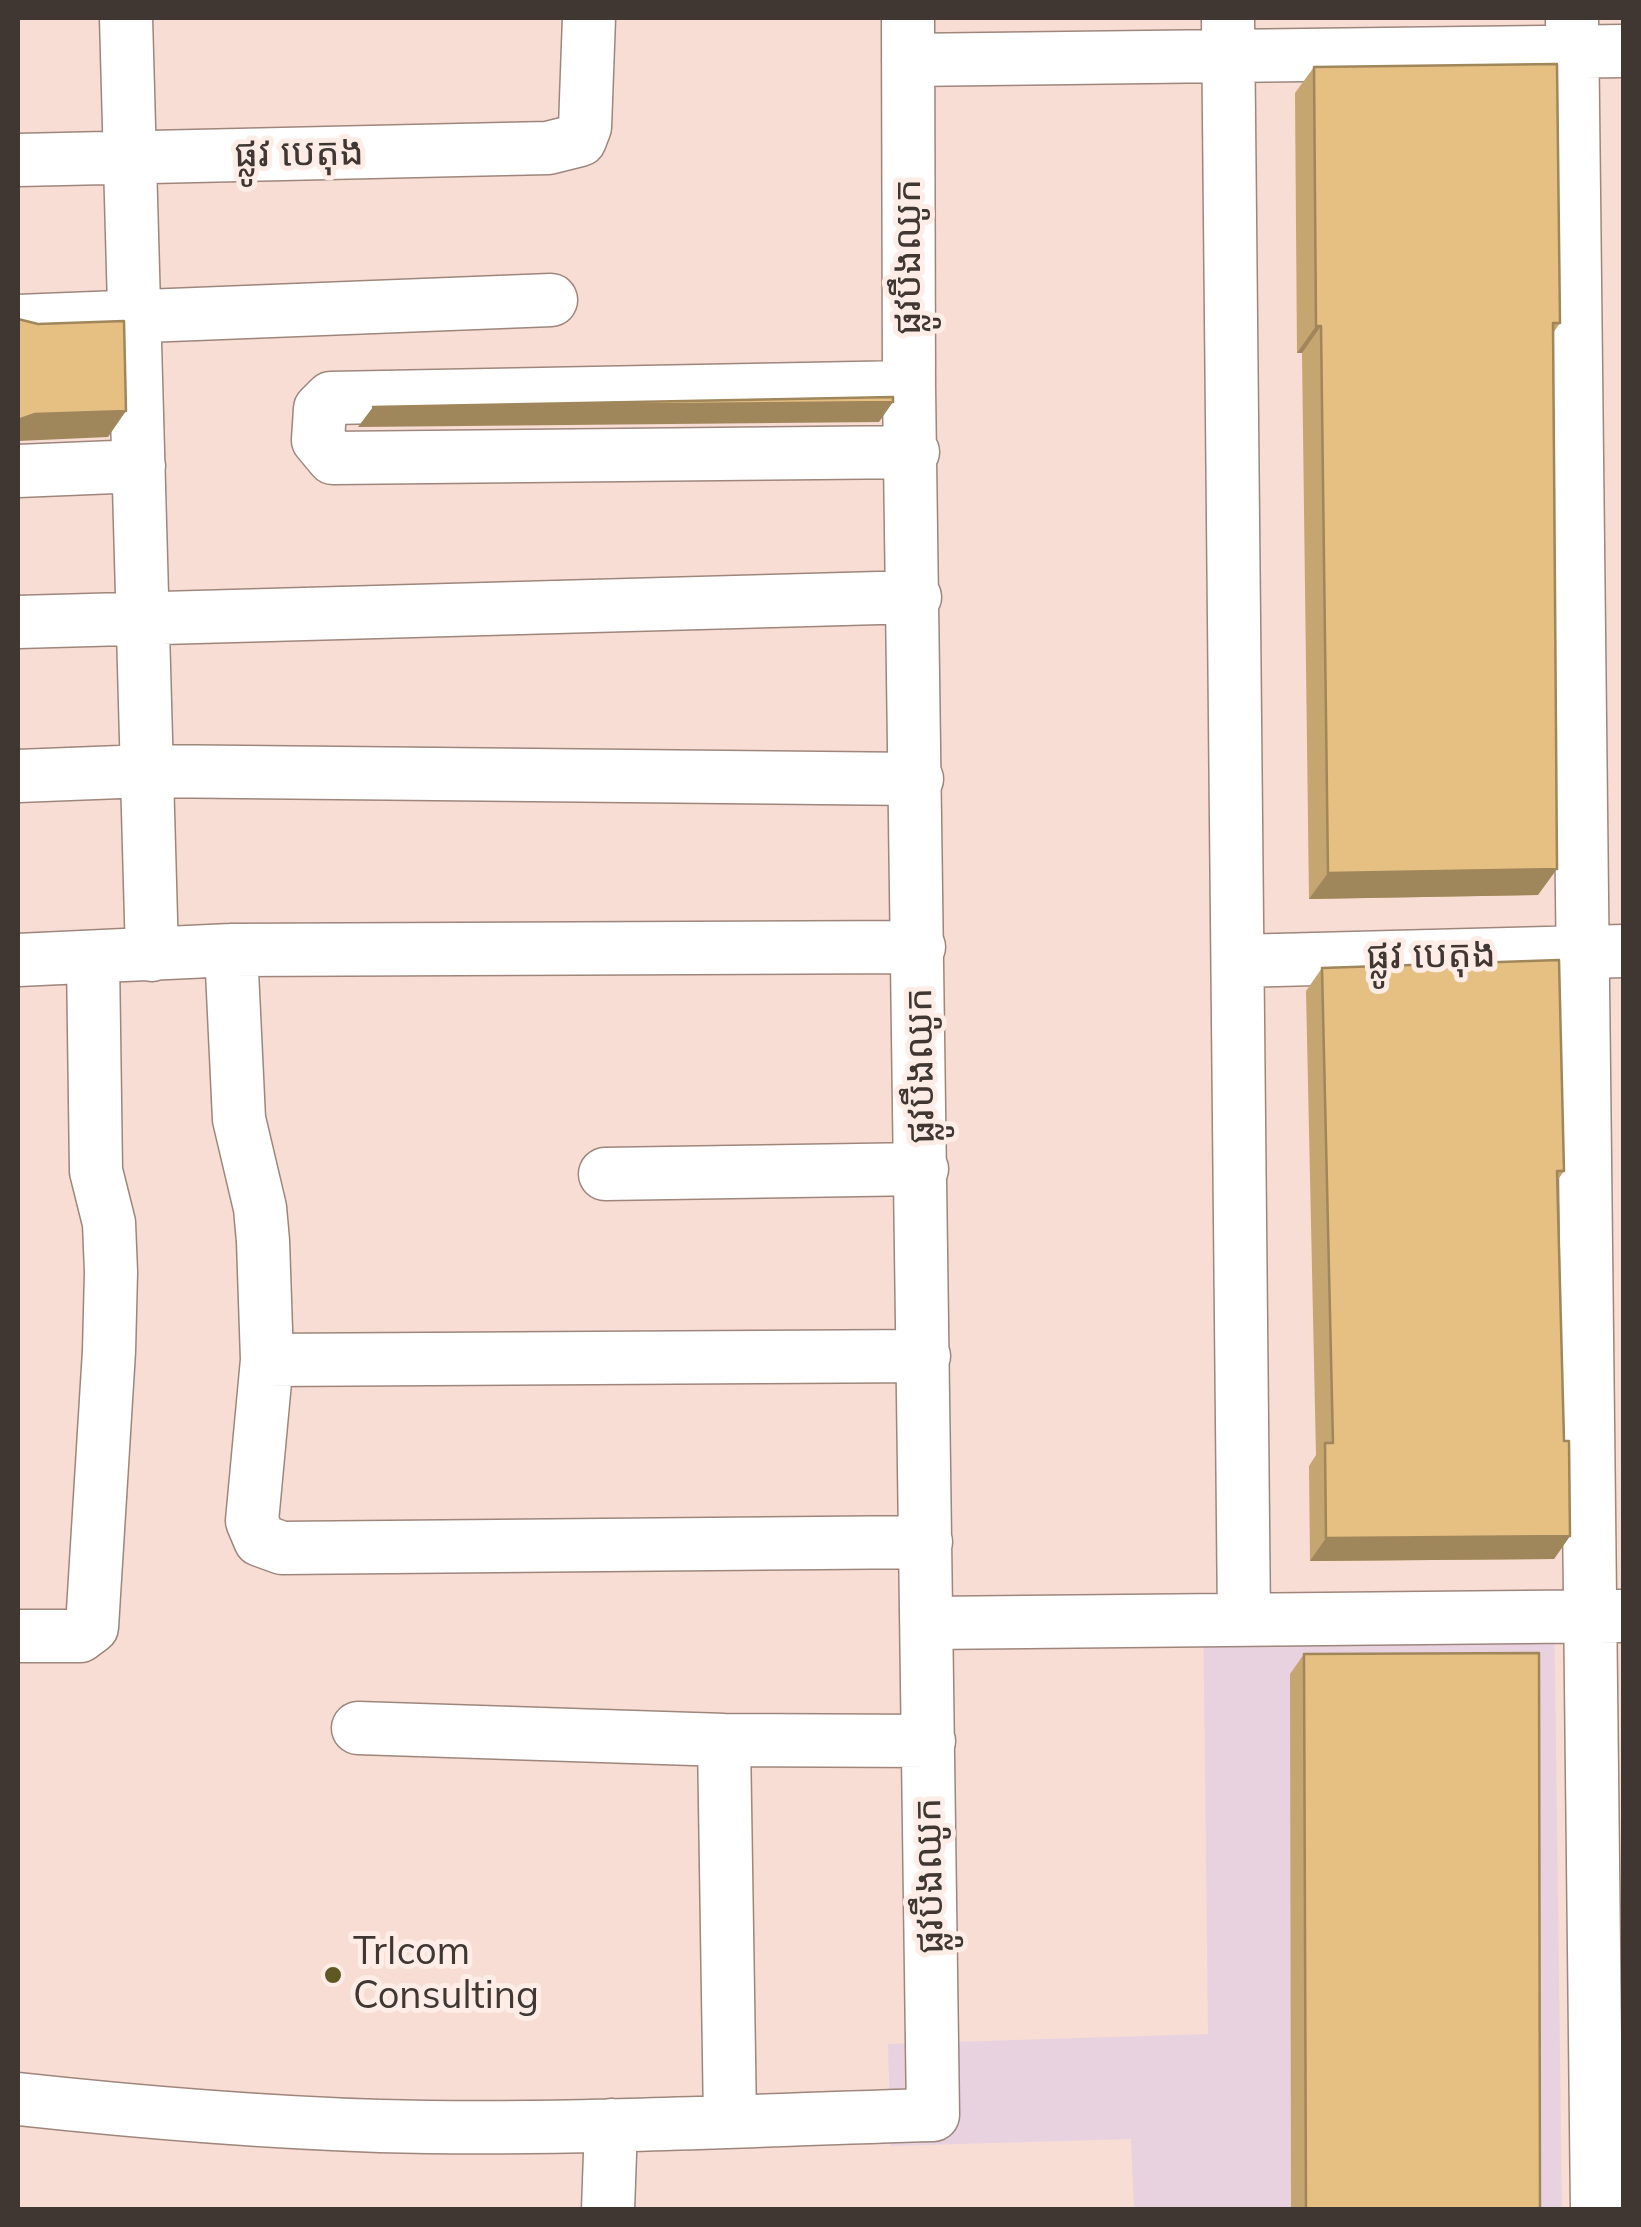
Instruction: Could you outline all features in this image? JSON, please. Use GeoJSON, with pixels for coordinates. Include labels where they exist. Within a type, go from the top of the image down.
{"type":"FeatureCollection","features":[{"type":"Feature","properties":{"kind":"street"},"geometry":{"type":"LineString","coordinates":[[126,18],[152,954]]}},
{"type":"Feature","properties":{"kind":"street","name":"ផ្លូវ បេតុង"},"geometry":{"type":"LineString","coordinates":[[18,160],[548,148],[580,140],[585,127],[589,18]]}},
{"type":"Feature","properties":{"kind":"street"},"geometry":{"type":"LineString","coordinates":[[1572,35],[1602,952],[1606,1616],[1597,2210]]}},
{"type":"Feature","properties":{"kind":"street"},"geometry":{"type":"LineString","coordinates":[[908,39],[1572,35],[1624,52]]}},
{"type":"Feature","properties":{"kind":"street"},"geometry":{"type":"LineString","coordinates":[[1228,37],[1244,1620]]}},
{"type":"Feature","properties":{"kind":"street","name":"ផ្លូវបឹងឈូក"},"geometry":{"type":"LineString","coordinates":[[730,2121],[934,2116],[908,39]]}},
{"type":"Feature","properties":{"kind":"street"},"geometry":{"type":"LineString","coordinates":[[18,320],[551,300]]}},
{"type":"Feature","properties":{"kind":"street"},"geometry":{"type":"LineString","coordinates":[[910,387],[331,398],[320,409],[318,440],[333,458],[913,452]]}},
{"type":"Feature","properties":{"kind":"street"},"geometry":{"type":"LineString","coordinates":[[18,471],[139,466]]}},
{"type":"Feature","properties":{"kind":"street"},"geometry":{"type":"LineString","coordinates":[[18,622],[915,597]]}},
{"type":"Feature","properties":{"kind":"street"},"geometry":{"type":"LineString","coordinates":[[18,776],[146,771],[917,779]]}},
{"type":"Feature","properties":{"kind":"street"},"geometry":{"type":"LineString","coordinates":[[18,960],[231,950],[919,947]]}},
{"type":"Feature","properties":{"kind":"street"},"geometry":{"type":"LineString","coordinates":[[231,950],[239,1120],[264,1241],[266,1360],[252,1521],[260,1540],[282,1548],[926,1542]]}},
{"type":"Feature","properties":{"kind":"street","name":"ផ្លូវ បេតុង"},"geometry":{"type":"LineString","coordinates":[[1238,961],[1602,952]]}},
{"type":"Feature","properties":{"kind":"street"},"geometry":{"type":"LineString","coordinates":[[18,1636],[80,1636],[92,1627],[110,1351],[111,1272],[108,1223],[96,1171],[93,959]]}},
{"type":"Feature","properties":{"kind":"street"},"geometry":{"type":"LineString","coordinates":[[605,1174],[922,1169]]}},
{"type":"Feature","properties":{"kind":"street"},"geometry":{"type":"LineString","coordinates":[[266,1360],[924,1356]]}},
{"type":"Feature","properties":{"kind":"street"},"geometry":{"type":"LineString","coordinates":[[928,1623],[1606,1616]]}},
{"type":"Feature","properties":{"kind":"street"},"geometry":{"type":"LineString","coordinates":[[358,1728],[724,1740],[929,1741]]}},
{"type":"Feature","properties":{"kind":"street"},"geometry":{"type":"LineString","coordinates":[[18,2099],[154,2114],[381,2126],[730,2121],[724,1740]]}},
{"type":"Feature","properties":{"kind":"street"},"geometry":{"type":"LineString","coordinates":[[608,2210],[612,2125]]}},
{"type":"Feature","properties":{"kind":"shaded area"},"geometry":{"type":"Polygon","coordinates":[[[1554,1597],[1562,2209],[1134,2209],[1131,2139],[891,2146],[888,2044],[1208,2034],[1203,1601],[1554,1597]]]}},
{"type":"Feature","properties":{"kind":"building"},"geometry":{"type":"Polygon","coordinates":[[[1557,64],[1560,323],[1553,323],[1557,869],[1328,873],[1314,67],[1557,64]]]}},
{"type":"Feature","properties":{"kind":"building"},"geometry":{"type":"Polygon","coordinates":[[[18,319],[38,324],[124,321],[126,411],[35,414],[18,420],[18,319]]]}},
{"type":"Feature","properties":{"kind":"building"},"geometry":{"type":"Polygon","coordinates":[[[893,397],[893,402],[373,407],[893,397]]]}},
{"type":"Feature","properties":{"kind":"building"},"geometry":{"type":"Polygon","coordinates":[[[1559,960],[1564,1171],[1557,1171],[1570,1536],[1326,1538],[1325,1443],[1333,1443],[1322,968],[1559,960]]]}},
{"type":"Feature","properties":{"kind":"building"},"geometry":{"type":"Polygon","coordinates":[[[1539,1653],[1540,2210],[1306,2210],[1304,1654],[1539,1653]]]}},
{"type":"Feature","properties":{"kind":"place","name":"TrIcom Consulting"},"geometry":{"type":"Point","coordinates":[333,1975]}}]}
